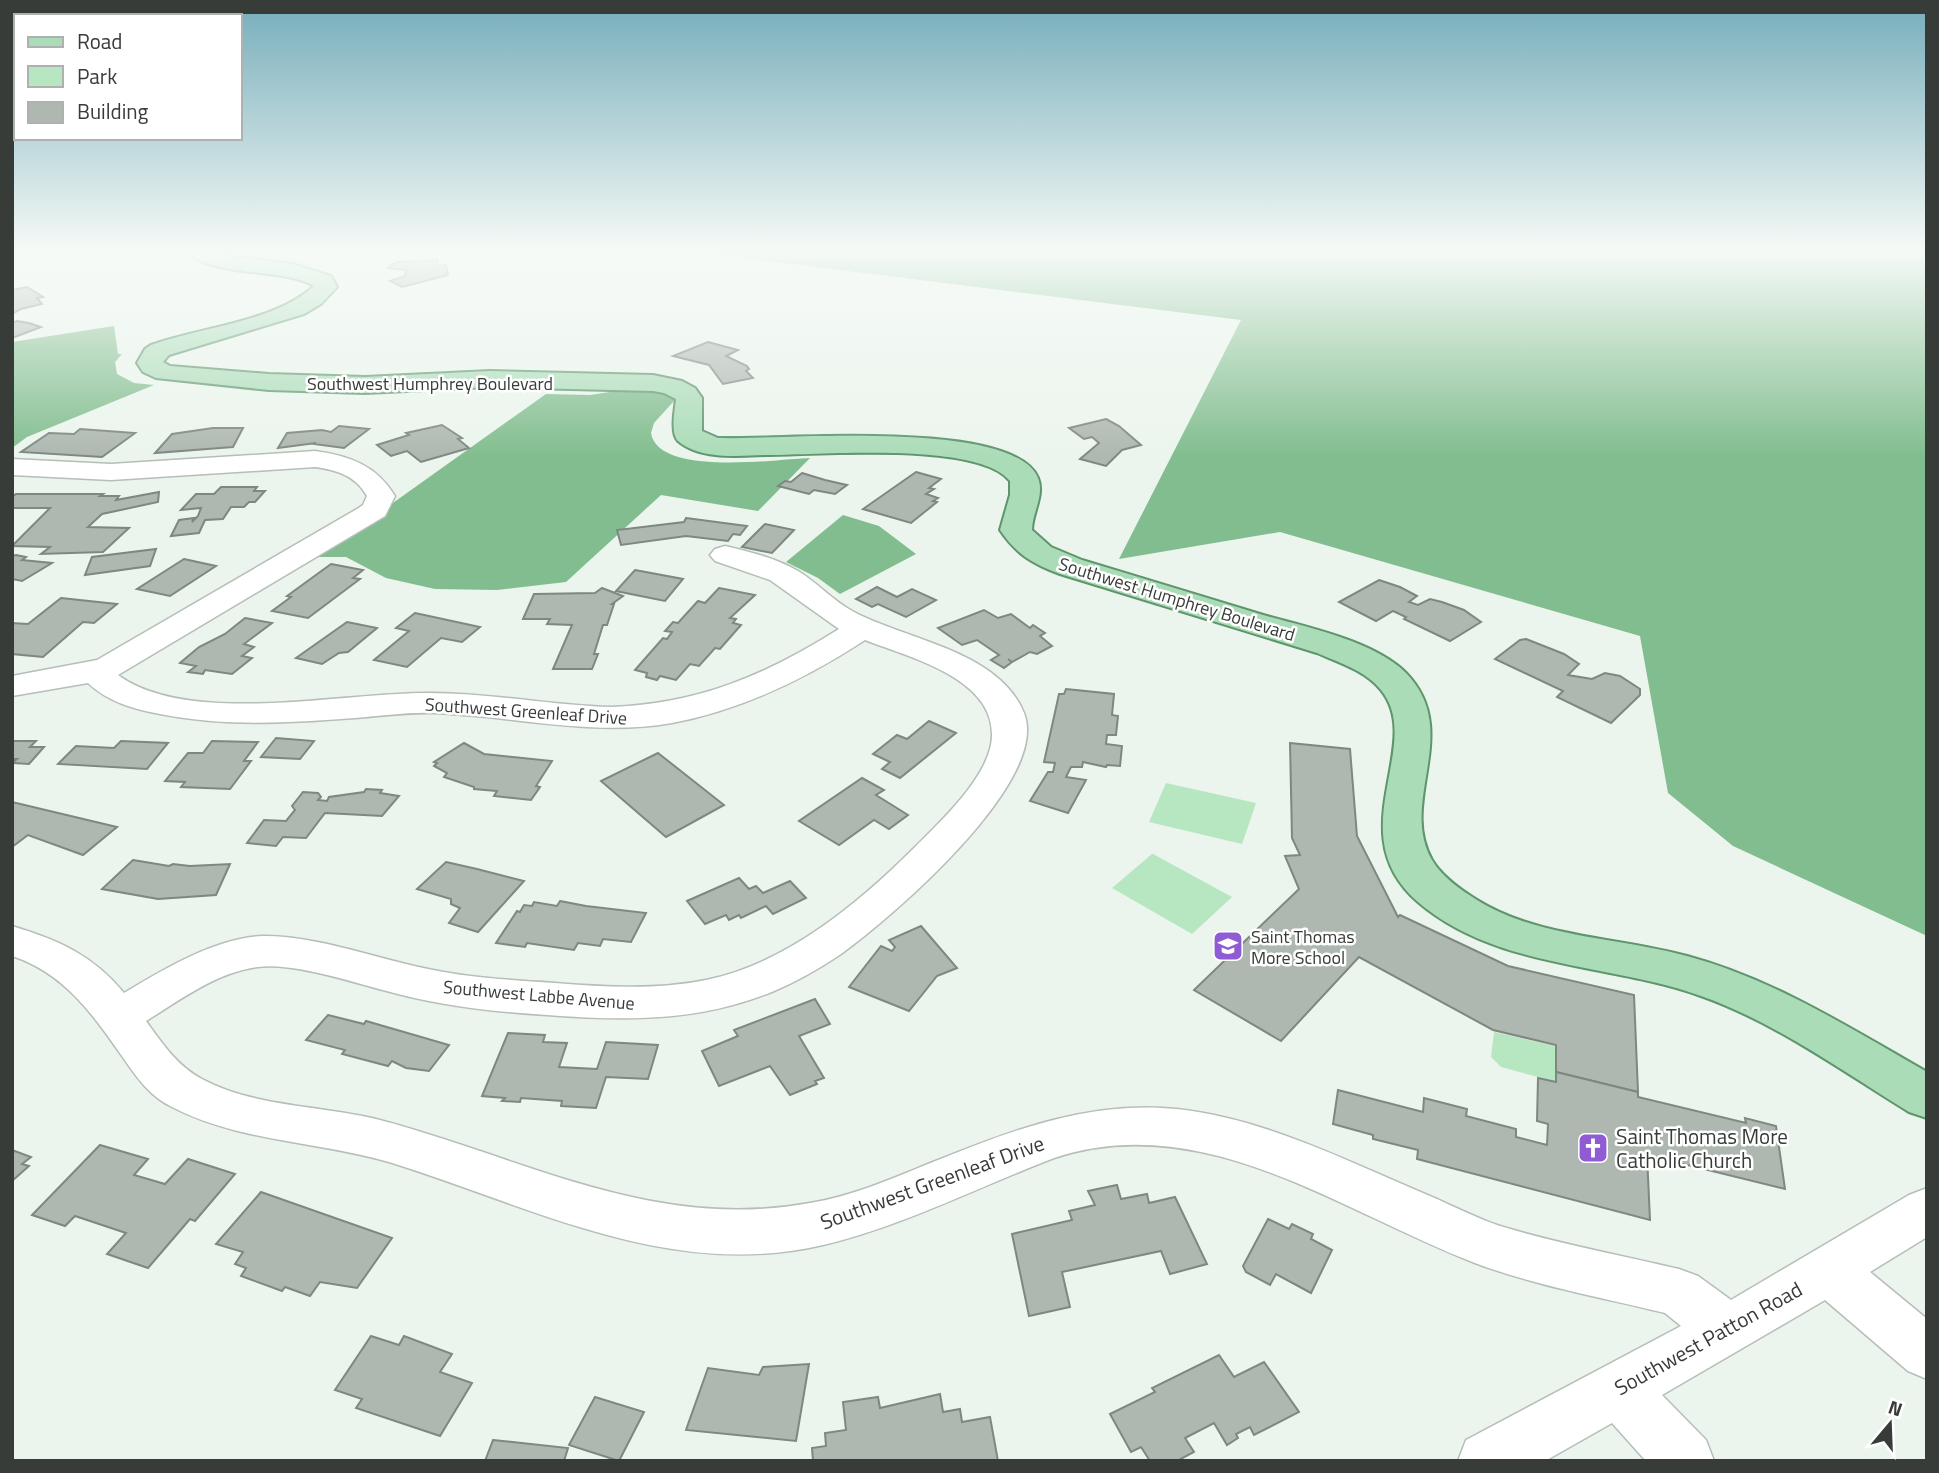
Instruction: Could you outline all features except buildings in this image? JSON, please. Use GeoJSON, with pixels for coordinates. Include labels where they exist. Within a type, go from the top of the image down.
{"type":"FeatureCollection","features":[{"type":"Feature","properties":{"kind":"main road","name":"Southwest Humphrey Boulevard"},"geometry":{"type":"LineString","coordinates":[[263,319],[160,350],[154,354],[150,363],[152,367],[165,373],[269,382],[365,385],[490,379],[653,383],[674,387],[686,394],[689,398],[688,435],[713,446],[934,446],[975,452],[1010,463],[1022,473],[1027,483],[1016,530],[1022,541],[1040,554],[1071,567],[1329,646],[1366,663],[1392,681],[1406,702],[1412,723],[1401,816],[1402,843],[1414,870],[1446,901],[1484,922],[1520,935],[1669,969],[1722,985],[1794,1021],[1927,1097]]}},
{"type":"Feature","properties":{"kind":"street"},"geometry":{"type":"LineString","coordinates":[[12,467],[111,472],[315,459],[342,463],[362,472],[375,484],[381,496],[375,510],[253,580],[147,647],[96,672],[12,686]]}},
{"type":"Feature","properties":{"kind":"street","name":"Southwest Labbe Avenue"},"geometry":{"type":"LineString","coordinates":[[118,1017],[218,961],[262,951],[455,990],[586,1002],[682,1001],[742,986],[779,971],[807,956],[844,930],[900,885],[929,856],[981,795],[1004,758],[1009,742],[1007,713],[1002,702],[989,688],[940,658],[842,618],[771,569],[725,555]]}},
{"type":"Feature","properties":{"kind":"street","name":"Southwest Greenleaf Drive"},"geometry":{"type":"LineString","coordinates":[[96,672],[104,681],[129,696],[184,710],[221,714],[257,715],[431,702],[598,719],[635,718],[682,710],[738,693],[799,666],[862,628]]}},
{"type":"Feature","properties":{"kind":"street","name":"Southwest Greenleaf Drive"},"geometry":{"type":"LineString","coordinates":[[12,941],[59,957],[100,992],[159,1074],[187,1094],[245,1115],[387,1142],[611,1217],[687,1230],[721,1232],[806,1226],[839,1219],[979,1165],[1076,1132],[1130,1127],[1192,1130],[1219,1134],[1272,1151],[1491,1246],[1679,1293],[1726,1328]]}},
{"type":"Feature","properties":{"kind":"street","name":"Southwest Patton Road"},"geometry":{"type":"LineString","coordinates":[[1487,1461],[1759,1312],[1927,1210]]}},
{"type":"Feature","properties":{"kind":"street"},"geometry":{"type":"LineString","coordinates":[[1828,1270],[1927,1353]]}},
{"type":"Feature","properties":{"kind":"street"},"geometry":{"type":"LineString","coordinates":[[1618,1388],[1685,1461]]}},
{"type":"Feature","properties":{"kind":"green space"},"geometry":{"type":"Polygon","coordinates":[[[1231,319],[1927,319],[1927,936],[1733,846],[1668,793],[1640,636],[1280,532],[1119,559],[1241,320],[1231,319]]]}},
{"type":"Feature","properties":{"kind":"green space"},"geometry":{"type":"Polygon","coordinates":[[[114,326],[118,354],[122,354],[115,362],[117,374],[134,383],[154,385],[27,437],[12,448],[12,342],[114,326]]]}},
{"type":"Feature","properties":{"kind":"green space"},"geometry":{"type":"Polygon","coordinates":[[[636,388],[661,389],[673,396],[674,401],[654,423],[651,433],[659,447],[674,456],[696,461],[721,462],[810,458],[758,511],[661,495],[566,582],[497,590],[435,589],[386,578],[346,557],[317,557],[546,394],[590,395],[636,388]]]}},
{"type":"Feature","properties":{"kind":"green space"},"geometry":{"type":"Polygon","coordinates":[[[843,515],[879,526],[916,554],[840,594],[818,578],[786,562],[843,515]]]}},
{"type":"Feature","properties":{"kind":"green space"},"geometry":{"type":"Polygon","coordinates":[[[1166,783],[1256,803],[1242,844],[1149,822],[1166,783]]]}},
{"type":"Feature","properties":{"kind":"green space"},"geometry":{"type":"Polygon","coordinates":[[[1152,854],[1232,897],[1192,934],[1112,888],[1152,854]]]}},
{"type":"Feature","properties":{"kind":"green space"},"geometry":{"type":"Polygon","coordinates":[[[1494,1032],[1555,1046],[1556,1082],[1501,1067],[1491,1057],[1494,1032]]]}},
{"type":"Feature","properties":{"kind":"place","name":"Saint Thomas More School"},"geometry":{"type":"Point","coordinates":[1228,946]}},
{"type":"Feature","properties":{"kind":"place","name":"Saint Thomas More Catholic Church"},"geometry":{"type":"Point","coordinates":[1593,1148]}}]}
